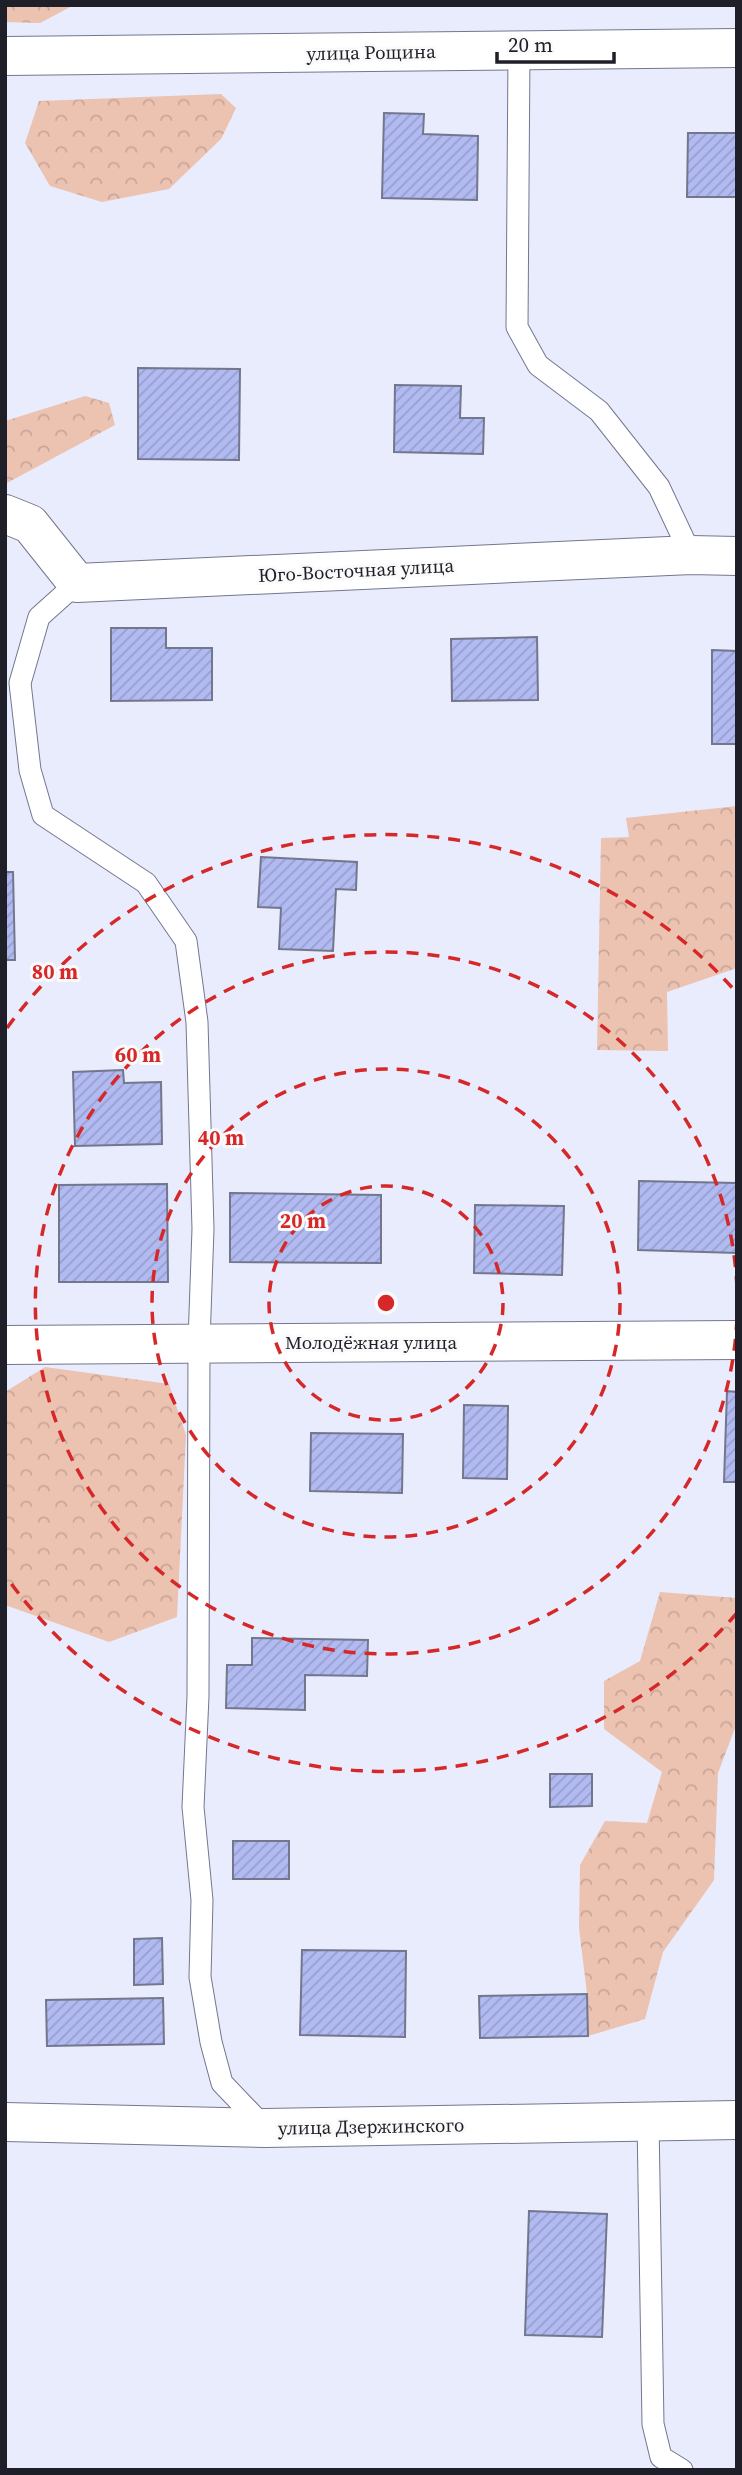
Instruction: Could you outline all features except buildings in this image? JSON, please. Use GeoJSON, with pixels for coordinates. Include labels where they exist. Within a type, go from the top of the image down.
{"type":"FeatureCollection","features":[{"type":"Feature","properties":{"kind":"street","name":"улица Рощина"},"geometry":{"type":"LineString","coordinates":[[5,56],[737,48]]}},
{"type":"Feature","properties":{"kind":"street"},"geometry":{"type":"LineString","coordinates":[[5,514],[30,524],[77,583]]}},
{"type":"Feature","properties":{"kind":"street","name":"Юго-Восточная улица"},"geometry":{"type":"LineString","coordinates":[[77,583],[691,555],[737,556]]}},
{"type":"Feature","properties":{"kind":"street","name":"Молодёжная улица"},"geometry":{"type":"LineString","coordinates":[[5,1345],[737,1340]]}},
{"type":"Feature","properties":{"kind":"street","name":"улица Дзержинского"},"geometry":{"type":"LineString","coordinates":[[5,2122],[265,2128],[737,2120]]}},
{"type":"Feature","properties":{"kind":"lane"},"geometry":{"type":"LineString","coordinates":[[519,51],[517,327],[538,365],[599,411],[659,487],[691,555]]}},
{"type":"Feature","properties":{"kind":"lane"},"geometry":{"type":"LineString","coordinates":[[77,583],[39,617],[20,683],[30,770],[43,815],[146,883],[186,941],[197,1022],[203,1229],[199,1342],[198,1657],[193,1807],[202,1900],[200,1977],[211,2042],[222,2083],[265,2128]]}},
{"type":"Feature","properties":{"kind":"lane"},"geometry":{"type":"LineString","coordinates":[[648,2121],[653,2424],[662,2457],[682,2470]]}},
{"type":"Feature","properties":{"kind":"green space"},"geometry":{"type":"Polygon","coordinates":[[[5,5],[74,5],[40,23],[5,22],[5,5]]]}},
{"type":"Feature","properties":{"kind":"green space"},"geometry":{"type":"Polygon","coordinates":[[[221,94],[236,108],[221,139],[169,189],[102,202],[50,186],[25,143],[39,101],[221,94]]]}},
{"type":"Feature","properties":{"kind":"green space"},"geometry":{"type":"Polygon","coordinates":[[[85,396],[109,403],[115,425],[5,484],[5,421],[85,396]]]}},
{"type":"Feature","properties":{"kind":"green space"},"geometry":{"type":"Polygon","coordinates":[[[737,806],[737,968],[667,992],[668,1051],[597,1050],[601,838],[629,837],[626,818],[737,806]]]}},
{"type":"Feature","properties":{"kind":"green space"},"geometry":{"type":"Polygon","coordinates":[[[45,1367],[169,1384],[186,1435],[177,1617],[109,1642],[5,1605],[5,1392],[45,1367]]]}},
{"type":"Feature","properties":{"kind":"green space"},"geometry":{"type":"Polygon","coordinates":[[[660,1592],[737,1598],[737,1723],[718,1773],[714,1880],[663,1952],[645,2019],[588,2036],[587,1994],[579,1928],[580,1865],[605,1821],[647,1823],[662,1772],[604,1729],[604,1681],[640,1661],[660,1592]]]}}]}
